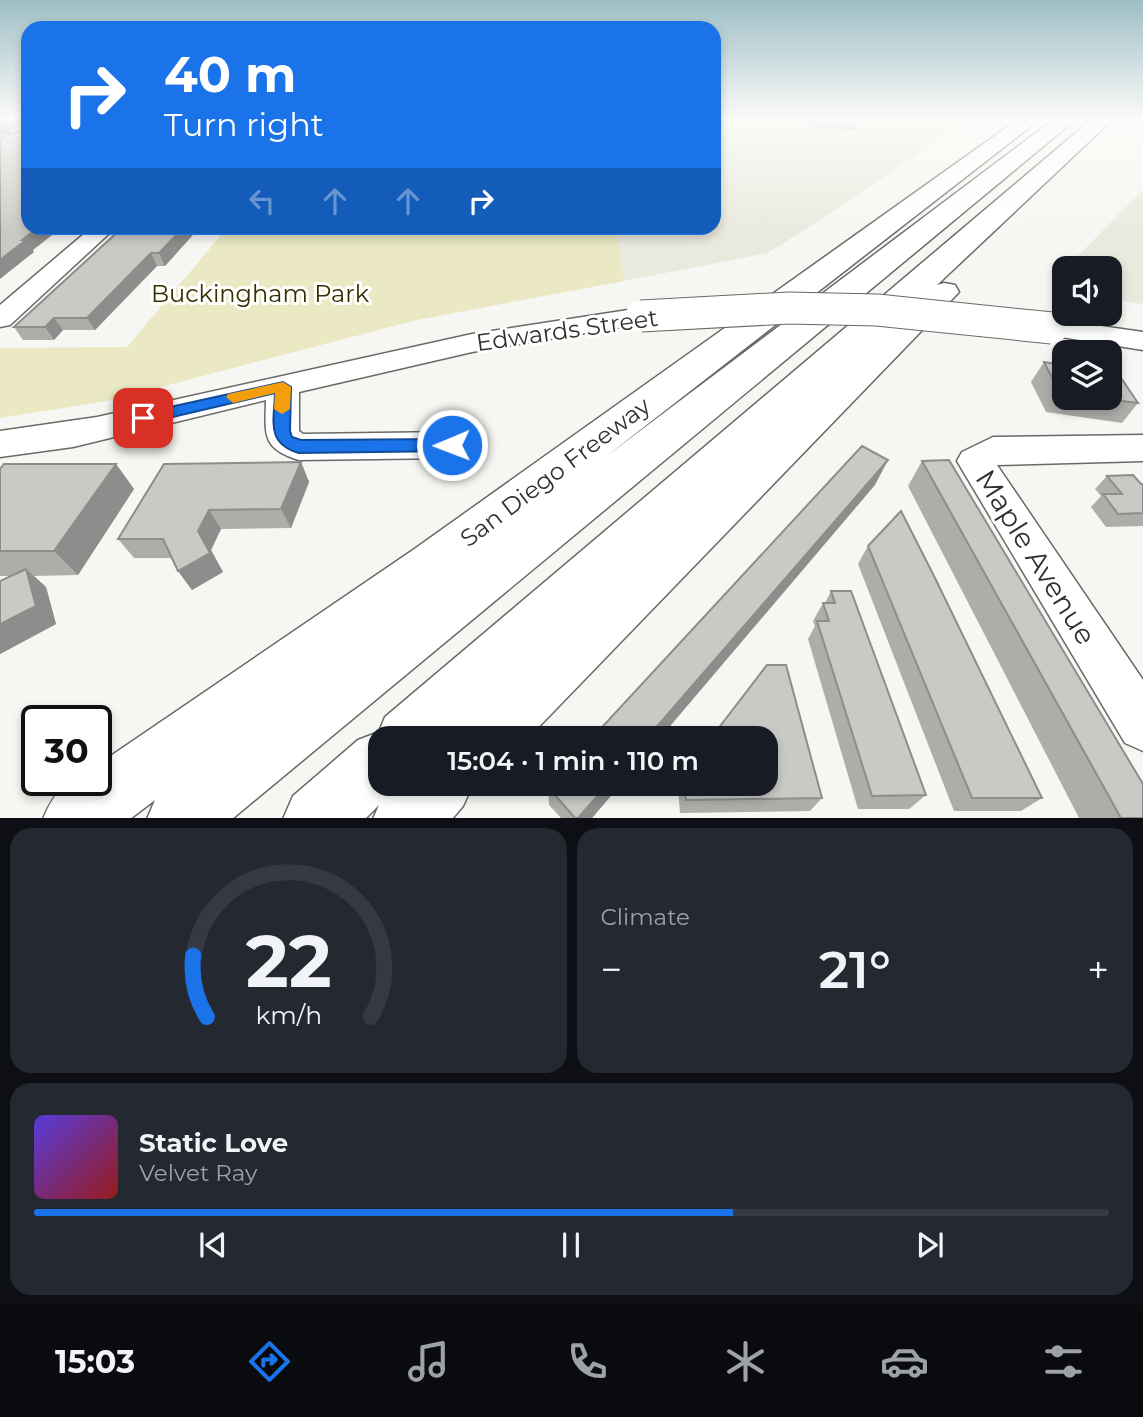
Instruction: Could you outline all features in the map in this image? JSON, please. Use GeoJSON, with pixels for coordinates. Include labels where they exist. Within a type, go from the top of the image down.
{"type":"FeatureCollection","features":[{"type":"Feature","properties":{"kind":"highway","name":"San Diego Freeway"},"geometry":{"type":"LineString","coordinates":[[76,818],[430,565],[978,158]]}},
{"type":"Feature","properties":{"kind":"highway"},"geometry":{"type":"LineString","coordinates":[[180,818],[1017,158]]}},
{"type":"Feature","properties":{"kind":"highway"},"geometry":{"type":"LineString","coordinates":[[420,726],[1059,158]]}},
{"type":"Feature","properties":{"kind":"highway"},"geometry":{"type":"LineString","coordinates":[[499,726],[950,287],[1088,158]]}},
{"type":"Feature","properties":{"kind":"highway"},"geometry":{"type":"LineString","coordinates":[[316,818],[368,772]]}},
{"type":"Feature","properties":{"kind":"highway"},"geometry":{"type":"LineString","coordinates":[[405,818],[428,796]]}},
{"type":"Feature","properties":{"kind":"street"},"geometry":{"type":"LineString","coordinates":[[0,319],[96,235]]}},
{"type":"Feature","properties":{"kind":"street","name":"Edwards Street"},"geometry":{"type":"LineString","coordinates":[[0,444],[90,430],[497,338],[641,316],[789,308],[877,310],[1052,328],[1143,341]]}},
{"type":"Feature","properties":{"kind":"street"},"geometry":{"type":"LineString","coordinates":[[283,387],[282,431],[286,441],[299,447],[452,445]]}},
{"type":"Feature","properties":{"kind":"street","name":"Maple Avenue"},"geometry":{"type":"LineString","coordinates":[[1143,448],[993,450],[975,461],[1143,726]]}},
{"type":"Feature","properties":{"kind":"shaded area"},"geometry":{"type":"Polygon","coordinates":[[[721,158],[910,158],[768,253],[624,281],[617,235],[721,235],[721,158]]]}},
{"type":"Feature","properties":{"kind":"shaded area"},"geometry":{"type":"Polygon","coordinates":[[[1143,190],[1143,304],[1122,301],[1122,256],[1078,256],[1143,190]]]}},
{"type":"Feature","properties":{"kind":"green space","name":"Buckingham Park"},"geometry":{"type":"Polygon","coordinates":[[[221,235],[617,235],[624,281],[417,320],[107,401],[0,418],[0,348],[127,347],[221,235]]]}},
{"type":"Feature","properties":{"kind":"building"},"geometry":{"type":"Polygon","coordinates":[[[0,158],[21,158],[21,235],[29,235],[0,260],[0,158]]]}},
{"type":"Feature","properties":{"kind":"building"},"geometry":{"type":"Polygon","coordinates":[[[114,235],[176,235],[159,253],[151,253],[87,318],[54,318],[45,327],[14,327],[114,235]]]}},
{"type":"Feature","properties":{"kind":"building"},"geometry":{"type":"Polygon","coordinates":[[[1044,362],[1052,363],[1052,378],[1044,362]]]}},
{"type":"Feature","properties":{"kind":"building"},"geometry":{"type":"Polygon","coordinates":[[[1122,379],[1138,403],[1122,401],[1122,379]]]}},
{"type":"Feature","properties":{"kind":"building"},"geometry":{"type":"Polygon","coordinates":[[[862,446],[888,460],[657,726],[603,726],[862,446]]]}},
{"type":"Feature","properties":{"kind":"building"},"geometry":{"type":"Polygon","coordinates":[[[949,460],[1143,784],[1143,818],[1121,818],[922,461],[949,460]]]}},
{"type":"Feature","properties":{"kind":"building"},"geometry":{"type":"Polygon","coordinates":[[[301,462],[281,509],[209,510],[198,531],[210,553],[178,571],[163,539],[118,539],[164,464],[301,462]]]}},
{"type":"Feature","properties":{"kind":"building"},"geometry":{"type":"Polygon","coordinates":[[[4,464],[116,464],[54,551],[0,551],[0,469],[4,464]]]}},
{"type":"Feature","properties":{"kind":"building"},"geometry":{"type":"Polygon","coordinates":[[[1133,475],[1143,484],[1143,513],[1118,514],[1103,494],[1122,494],[1107,476],[1133,475]]]}},
{"type":"Feature","properties":{"kind":"building"},"geometry":{"type":"Polygon","coordinates":[[[901,511],[1042,798],[972,798],[868,546],[901,511]]]}},
{"type":"Feature","properties":{"kind":"building"},"geometry":{"type":"Polygon","coordinates":[[[26,569],[36,606],[0,624],[0,581],[26,569]]]}},
{"type":"Feature","properties":{"kind":"building"},"geometry":{"type":"Polygon","coordinates":[[[831,591],[851,591],[926,795],[872,796],[817,621],[829,621],[823,603],[835,603],[831,591]]]}},
{"type":"Feature","properties":{"kind":"building"},"geometry":{"type":"Polygon","coordinates":[[[767,665],[786,665],[822,798],[686,800],[686,796],[778,796],[778,726],[720,726],[767,665]]]}},
{"type":"Feature","properties":{"kind":"building"},"geometry":{"type":"Polygon","coordinates":[[[556,796],[597,796],[578,818],[575,818],[556,796]]]}},
{"type":"Feature","properties":{"kind":"slow traffic"},"geometry":{"type":"LineString","coordinates":[[233,397],[283,387],[282,409]]}},
{"type":"Feature","properties":{"kind":"route"},"geometry":{"type":"LineString","coordinates":[[143,418],[283,387],[282,431],[286,441],[299,447],[452,445]]}}]}
